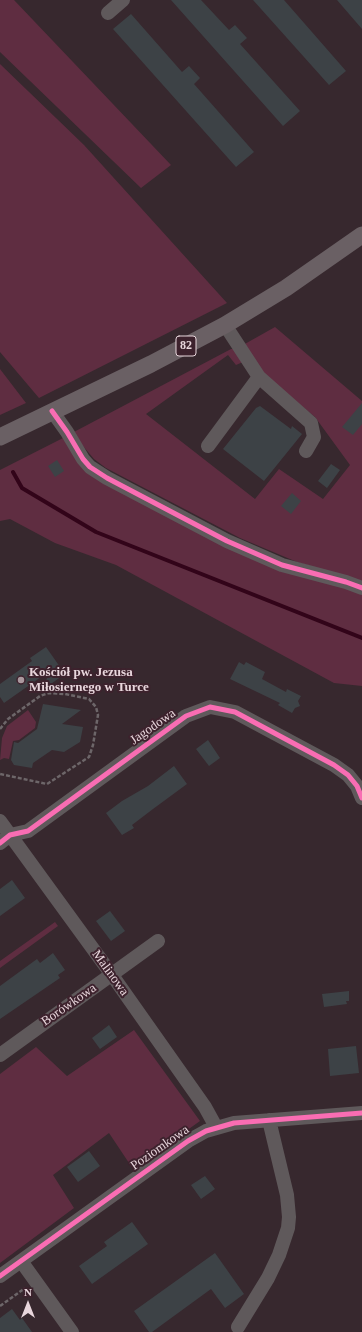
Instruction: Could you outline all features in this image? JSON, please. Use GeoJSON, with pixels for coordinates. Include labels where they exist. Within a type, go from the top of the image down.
{"type":"FeatureCollection","features":[{"type":"Feature","properties":{"kind":"main road","name":"82"},"geometry":{"type":"LineString","coordinates":[[0,437],[151,364],[224,325],[286,288],[362,235]]}},
{"type":"Feature","properties":{"kind":"street"},"geometry":{"type":"LineString","coordinates":[[108,13],[123,0]]}},
{"type":"Feature","properties":{"kind":"street"},"geometry":{"type":"LineString","coordinates":[[224,325],[259,377],[311,423],[314,437],[306,451]]}},
{"type":"Feature","properties":{"kind":"street"},"geometry":{"type":"LineString","coordinates":[[208,446],[259,377]]}},
{"type":"Feature","properties":{"kind":"street"},"geometry":{"type":"LineString","coordinates":[[52,412],[67,432],[83,459],[90,467],[107,478],[227,541],[282,565],[346,582],[362,588]]}},
{"type":"Feature","properties":{"kind":"street","name":"Jagodowa"},"geometry":{"type":"LineString","coordinates":[[5,839],[28,831],[186,716],[210,707],[235,712],[334,765],[348,775],[357,786],[362,798]]}},
{"type":"Feature","properties":{"kind":"street","name":"Malinowa"},"geometry":{"type":"LineString","coordinates":[[0,821],[5,839],[112,975],[204,1107],[216,1127]]}},
{"type":"Feature","properties":{"kind":"street","name":"Borówkowa"},"geometry":{"type":"LineString","coordinates":[[0,1055],[158,941]]}},
{"type":"Feature","properties":{"kind":"street","name":"Poziomkowa"},"geometry":{"type":"LineString","coordinates":[[0,1276],[188,1140],[216,1127],[234,1123],[362,1114]]}},
{"type":"Feature","properties":{"kind":"street"},"geometry":{"type":"LineString","coordinates":[[238,1327],[268,1278],[279,1255],[288,1228],[289,1212],[287,1195],[268,1120]]}},
{"type":"Feature","properties":{"kind":"street"},"geometry":{"type":"LineString","coordinates":[[21,1261],[72,1332]]}},
{"type":"Feature","properties":{"kind":"path"},"geometry":{"type":"LineString","coordinates":[[0,729],[8,719],[40,696],[49,693],[89,699],[96,707],[98,715],[93,745],[89,756],[47,784],[0,774]]}},
{"type":"Feature","properties":{"kind":"path"},"geometry":{"type":"LineString","coordinates":[[0,1306],[26,1288],[25,1283],[31,1276]]}},
{"type":"Feature","properties":{"kind":"shaded area"},"geometry":{"type":"Polygon","coordinates":[[[0,0],[14,0],[171,165],[141,188],[0,52],[0,0]]]}},
{"type":"Feature","properties":{"kind":"shaded area"},"geometry":{"type":"Polygon","coordinates":[[[0,64],[84,145],[227,303],[39,398],[0,352],[0,64]]]}},
{"type":"Feature","properties":{"kind":"shaded area"},"geometry":{"type":"Polygon","coordinates":[[[275,327],[362,401],[362,581],[297,562],[240,538],[106,468],[94,459],[72,433],[231,349],[234,349],[243,362],[236,365],[228,355],[146,414],[255,499],[279,469],[323,499],[350,465],[315,417],[261,373],[243,345],[275,327]]]}},
{"type":"Feature","properties":{"kind":"shaded area"},"geometry":{"type":"Polygon","coordinates":[[[0,369],[26,403],[0,415],[0,369]]]}},
{"type":"Feature","properties":{"kind":"shaded area"},"geometry":{"type":"Polygon","coordinates":[[[63,438],[89,473],[362,594],[362,686],[334,683],[116,565],[55,543],[10,519],[0,521],[0,470],[63,438]]]}},
{"type":"Feature","properties":{"kind":"shaded area"},"geometry":{"type":"Polygon","coordinates":[[[28,710],[36,722],[35,728],[19,740],[13,741],[9,759],[4,758],[0,760],[2,738],[7,726],[28,710]]]}},
{"type":"Feature","properties":{"kind":"shaded area"},"geometry":{"type":"Polygon","coordinates":[[[55,922],[58,926],[0,968],[0,961],[55,922]]]}},
{"type":"Feature","properties":{"kind":"shaded area"},"geometry":{"type":"Polygon","coordinates":[[[134,1030],[200,1121],[133,1169],[109,1133],[53,1175],[74,1208],[0,1263],[0,1074],[36,1047],[67,1076],[134,1030]]]}},
{"type":"Feature","properties":{"kind":"building"},"geometry":{"type":"Polygon","coordinates":[[[171,0],[201,0],[229,30],[235,25],[247,38],[240,44],[300,111],[283,126],[171,0]]]}},
{"type":"Feature","properties":{"kind":"building"},"geometry":{"type":"Polygon","coordinates":[[[253,0],[284,0],[346,71],[329,85],[253,0]]]}},
{"type":"Feature","properties":{"kind":"building"},"geometry":{"type":"Polygon","coordinates":[[[337,0],[362,0],[362,29],[337,0]]]}},
{"type":"Feature","properties":{"kind":"building"},"geometry":{"type":"Polygon","coordinates":[[[131,14],[182,72],[189,66],[200,78],[194,84],[254,152],[236,167],[113,29],[131,14]]]}},
{"type":"Feature","properties":{"kind":"building"},"geometry":{"type":"Polygon","coordinates":[[[362,403],[362,424],[353,435],[342,427],[362,403]]]}},
{"type":"Feature","properties":{"kind":"building"},"geometry":{"type":"Polygon","coordinates":[[[260,406],[291,429],[292,426],[302,434],[264,481],[223,449],[256,408],[260,406]]]}},
{"type":"Feature","properties":{"kind":"building"},"geometry":{"type":"Polygon","coordinates":[[[57,460],[64,471],[55,477],[48,466],[57,460]]]}},
{"type":"Feature","properties":{"kind":"building"},"geometry":{"type":"Polygon","coordinates":[[[331,464],[340,470],[327,488],[318,481],[331,464]]]}},
{"type":"Feature","properties":{"kind":"building"},"geometry":{"type":"Polygon","coordinates":[[[292,493],[301,501],[291,514],[281,506],[292,493]]]}},
{"type":"Feature","properties":{"kind":"building"},"geometry":{"type":"Polygon","coordinates":[[[46,647],[65,674],[45,688],[48,672],[4,703],[0,697],[0,684],[32,661],[30,658],[46,647]]]}},
{"type":"Feature","properties":{"kind":"building"},"geometry":{"type":"Polygon","coordinates":[[[239,662],[244,665],[246,662],[265,672],[262,679],[286,692],[287,689],[301,696],[298,701],[300,706],[295,708],[292,713],[278,705],[280,703],[230,679],[239,662]]]}},
{"type":"Feature","properties":{"kind":"building"},"geometry":{"type":"Polygon","coordinates":[[[43,704],[81,710],[62,724],[83,727],[80,742],[64,752],[52,750],[33,763],[32,768],[14,765],[11,760],[14,742],[18,743],[37,729],[43,704]]]}},
{"type":"Feature","properties":{"kind":"building"},"geometry":{"type":"Polygon","coordinates":[[[208,740],[220,758],[209,766],[196,749],[208,740]]]}},
{"type":"Feature","properties":{"kind":"building"},"geometry":{"type":"Polygon","coordinates":[[[174,766],[187,784],[132,825],[134,828],[122,835],[106,813],[122,801],[148,786],[174,766]]]}},
{"type":"Feature","properties":{"kind":"building"},"geometry":{"type":"Polygon","coordinates":[[[12,880],[25,898],[0,916],[0,889],[12,880]]]}},
{"type":"Feature","properties":{"kind":"building"},"geometry":{"type":"Polygon","coordinates":[[[110,911],[125,931],[111,941],[96,921],[110,911]]]}},
{"type":"Feature","properties":{"kind":"building"},"geometry":{"type":"Polygon","coordinates":[[[53,953],[65,970],[58,975],[60,978],[0,1019],[0,986],[37,959],[40,963],[53,953]]]}},
{"type":"Feature","properties":{"kind":"building"},"geometry":{"type":"Polygon","coordinates":[[[349,991],[349,1001],[346,1001],[347,1004],[324,1007],[322,994],[349,991]]]}},
{"type":"Feature","properties":{"kind":"building"},"geometry":{"type":"Polygon","coordinates":[[[109,1025],[117,1037],[100,1049],[92,1038],[109,1025]]]}},
{"type":"Feature","properties":{"kind":"building"},"geometry":{"type":"Polygon","coordinates":[[[356,1046],[359,1073],[330,1076],[328,1049],[356,1046]]]}},
{"type":"Feature","properties":{"kind":"building"},"geometry":{"type":"Polygon","coordinates":[[[89,1151],[100,1166],[78,1182],[67,1167],[89,1151]]]}},
{"type":"Feature","properties":{"kind":"building"},"geometry":{"type":"Polygon","coordinates":[[[205,1176],[215,1189],[201,1199],[191,1185],[205,1176]]]}},
{"type":"Feature","properties":{"kind":"building"},"geometry":{"type":"Polygon","coordinates":[[[132,1222],[148,1244],[92,1284],[79,1266],[107,1246],[104,1242],[132,1222]]]}},
{"type":"Feature","properties":{"kind":"building"},"geometry":{"type":"Polygon","coordinates":[[[215,1253],[244,1294],[225,1308],[211,1289],[152,1332],[149,1332],[134,1311],[215,1253]]]}},
{"type":"Feature","properties":{"kind":"building"},"geometry":{"type":"Polygon","coordinates":[[[12,1309],[20,1320],[22,1318],[32,1332],[0,1332],[0,1318],[12,1309]]]}},
{"type":"Feature","properties":{"kind":"waterway"},"geometry":{"type":"LineString","coordinates":[[13,472],[22,488],[96,532],[362,638]]}},
{"type":"Feature","properties":{"kind":"cycle path"},"geometry":{"type":"LineString","coordinates":[[52,411],[67,432],[83,459],[90,467],[107,478],[227,541],[282,565],[346,582],[362,588]]}},
{"type":"Feature","properties":{"kind":"cycle path"},"geometry":{"type":"LineString","coordinates":[[0,843],[10,835],[28,831],[186,716],[210,707],[235,712],[334,765],[348,775],[357,786],[362,798]]}},
{"type":"Feature","properties":{"kind":"cycle path"},"geometry":{"type":"LineString","coordinates":[[0,1276],[188,1141],[206,1131],[234,1123],[362,1113]]}},
{"type":"Feature","properties":{"kind":"place","name":"Kościół pw. Jezusa Miłosiernego w Turce"},"geometry":{"type":"Point","coordinates":[21,680]}}]}
